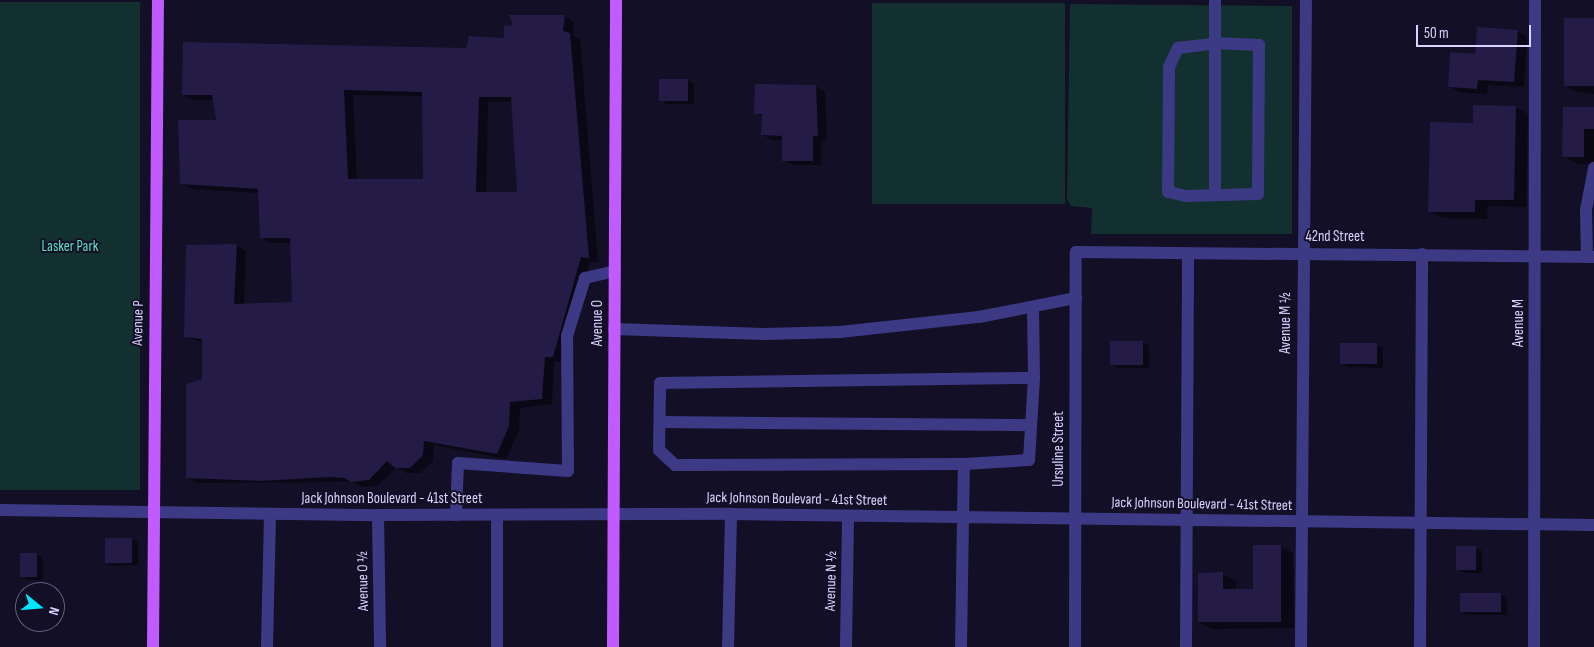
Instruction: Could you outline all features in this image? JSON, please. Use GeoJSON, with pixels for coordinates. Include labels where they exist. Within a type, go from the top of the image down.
{"type":"FeatureCollection","features":[{"type":"Feature","properties":{"kind":"main road","name":"Avenue P"},"geometry":{"type":"LineString","coordinates":[[153,647],[158,0]]}},
{"type":"Feature","properties":{"kind":"main road","name":"Avenue O"},"geometry":{"type":"LineString","coordinates":[[613,647],[616,0]]}},
{"type":"Feature","properties":{"kind":"street"},"geometry":{"type":"LineString","coordinates":[[1215,0],[1215,195]]}},
{"type":"Feature","properties":{"kind":"street","name":"Avenue M ½"},"geometry":{"type":"LineString","coordinates":[[1301,647],[1302,254],[1306,0]]}},
{"type":"Feature","properties":{"kind":"street","name":"Avenue M"},"geometry":{"type":"LineString","coordinates":[[1534,647],[1535,0]]}},
{"type":"Feature","properties":{"kind":"street"},"geometry":{"type":"LineString","coordinates":[[1216,43],[1259,45],[1258,194],[1186,196],[1168,192],[1168,67],[1178,48],[1216,43]]}},
{"type":"Feature","properties":{"kind":"street"},"geometry":{"type":"LineString","coordinates":[[1591,257],[1586,210],[1594,168]]}},
{"type":"Feature","properties":{"kind":"street","name":"42nd Street"},"geometry":{"type":"LineString","coordinates":[[1076,252],[1591,257]]}},
{"type":"Feature","properties":{"kind":"street","name":"Ursuline Street"},"geometry":{"type":"LineString","coordinates":[[1075,647],[1076,252]]}},
{"type":"Feature","properties":{"kind":"street"},"geometry":{"type":"LineString","coordinates":[[1186,647],[1188,254]]}},
{"type":"Feature","properties":{"kind":"street"},"geometry":{"type":"LineString","coordinates":[[1420,647],[1422,254]]}},
{"type":"Feature","properties":{"kind":"street"},"geometry":{"type":"LineString","coordinates":[[456,515],[458,463],[568,471],[567,336],[585,278],[615,271]]}},
{"type":"Feature","properties":{"kind":"street"},"geometry":{"type":"LineString","coordinates":[[614,329],[765,334],[840,332],[980,317],[1076,298]]}},
{"type":"Feature","properties":{"kind":"street"},"geometry":{"type":"LineString","coordinates":[[1033,307],[1034,378],[1029,460],[964,464],[676,465],[659,450],[660,383],[1034,378]]}},
{"type":"Feature","properties":{"kind":"street"},"geometry":{"type":"LineString","coordinates":[[660,422],[1031,424]]}},
{"type":"Feature","properties":{"kind":"street"},"geometry":{"type":"LineString","coordinates":[[961,647],[961,517],[964,464]]}},
{"type":"Feature","properties":{"kind":"street","name":"Jack Johnson Boulevard - 41st Street"},"geometry":{"type":"LineString","coordinates":[[0,510],[153,510],[270,515],[731,514],[1594,525]]}},
{"type":"Feature","properties":{"kind":"street"},"geometry":{"type":"LineString","coordinates":[[728,647],[731,514]]}},
{"type":"Feature","properties":{"kind":"street"},"geometry":{"type":"LineString","coordinates":[[267,647],[270,515]]}},
{"type":"Feature","properties":{"kind":"street","name":"Avenue O ½"},"geometry":{"type":"LineString","coordinates":[[378,515],[380,647]]}},
{"type":"Feature","properties":{"kind":"street"},"geometry":{"type":"LineString","coordinates":[[497,515],[497,647]]}},
{"type":"Feature","properties":{"kind":"street","name":"Avenue N ½"},"geometry":{"type":"LineString","coordinates":[[846,647],[848,516]]}},
{"type":"Feature","properties":{"kind":"green space","name":"Lasker Park"},"geometry":{"type":"Polygon","coordinates":[[[0,2],[140,2],[140,490],[0,490],[0,2]]]}},
{"type":"Feature","properties":{"kind":"green space"},"geometry":{"type":"Polygon","coordinates":[[[872,3],[1065,3],[1065,204],[872,204],[872,3]]]}},
{"type":"Feature","properties":{"kind":"green space"},"geometry":{"type":"Polygon","coordinates":[[[1070,4],[1292,6],[1292,234],[1091,234],[1092,208],[1071,206],[1067,199],[1070,4]]]}},
{"type":"Feature","properties":{"kind":"building"},"geometry":{"type":"Polygon","coordinates":[[[509,15],[565,15],[563,31],[570,33],[589,258],[581,257],[553,357],[545,357],[542,399],[510,402],[509,426],[497,454],[424,441],[423,455],[410,468],[395,468],[387,461],[369,480],[351,482],[344,478],[329,477],[262,481],[186,478],[186,384],[202,379],[202,339],[184,337],[186,245],[237,244],[234,304],[292,302],[290,238],[260,238],[258,189],[180,184],[178,120],[216,120],[212,95],[182,95],[183,42],[466,48],[469,36],[504,38],[504,26],[513,25],[509,15]],[[344,90],[348,179],[423,179],[422,92],[344,90]],[[479,97],[476,192],[517,192],[511,97],[479,97]]]}},
{"type":"Feature","properties":{"kind":"building"},"geometry":{"type":"Polygon","coordinates":[[[1564,18],[1594,18],[1594,86],[1564,86],[1564,18]]]}},
{"type":"Feature","properties":{"kind":"building"},"geometry":{"type":"Polygon","coordinates":[[[1477,27],[1518,30],[1514,82],[1478,80],[1477,89],[1448,87],[1450,52],[1475,54],[1477,27]]]}},
{"type":"Feature","properties":{"kind":"building"},"geometry":{"type":"Polygon","coordinates":[[[659,79],[688,79],[688,101],[659,101],[659,79]]]}},
{"type":"Feature","properties":{"kind":"building"},"geometry":{"type":"Polygon","coordinates":[[[755,84],[816,85],[818,136],[813,136],[813,161],[782,161],[782,136],[761,135],[762,114],[754,114],[755,84]]]}},
{"type":"Feature","properties":{"kind":"building"},"geometry":{"type":"Polygon","coordinates":[[[1473,105],[1516,106],[1514,200],[1475,200],[1475,212],[1428,212],[1430,122],[1473,123],[1473,105]]]}},
{"type":"Feature","properties":{"kind":"building"},"geometry":{"type":"Polygon","coordinates":[[[1563,107],[1594,107],[1594,129],[1584,129],[1584,157],[1562,157],[1563,107]]]}},
{"type":"Feature","properties":{"kind":"building"},"geometry":{"type":"Polygon","coordinates":[[[1110,341],[1143,341],[1143,365],[1110,365],[1110,341]]]}},
{"type":"Feature","properties":{"kind":"building"},"geometry":{"type":"Polygon","coordinates":[[[1340,343],[1377,343],[1377,364],[1340,364],[1340,343]]]}},
{"type":"Feature","properties":{"kind":"building"},"geometry":{"type":"Polygon","coordinates":[[[105,538],[132,538],[132,563],[105,563],[105,538]]]}},
{"type":"Feature","properties":{"kind":"building"},"geometry":{"type":"Polygon","coordinates":[[[1253,545],[1281,545],[1281,622],[1198,622],[1198,573],[1223,572],[1223,589],[1253,589],[1253,545]]]}},
{"type":"Feature","properties":{"kind":"building"},"geometry":{"type":"Polygon","coordinates":[[[1456,546],[1476,546],[1476,570],[1456,570],[1456,546]]]}},
{"type":"Feature","properties":{"kind":"building"},"geometry":{"type":"Polygon","coordinates":[[[20,553],[37,553],[37,577],[20,577],[20,553]]]}},
{"type":"Feature","properties":{"kind":"building"},"geometry":{"type":"Polygon","coordinates":[[[1460,593],[1501,593],[1501,612],[1460,612],[1460,593]]]}}]}
